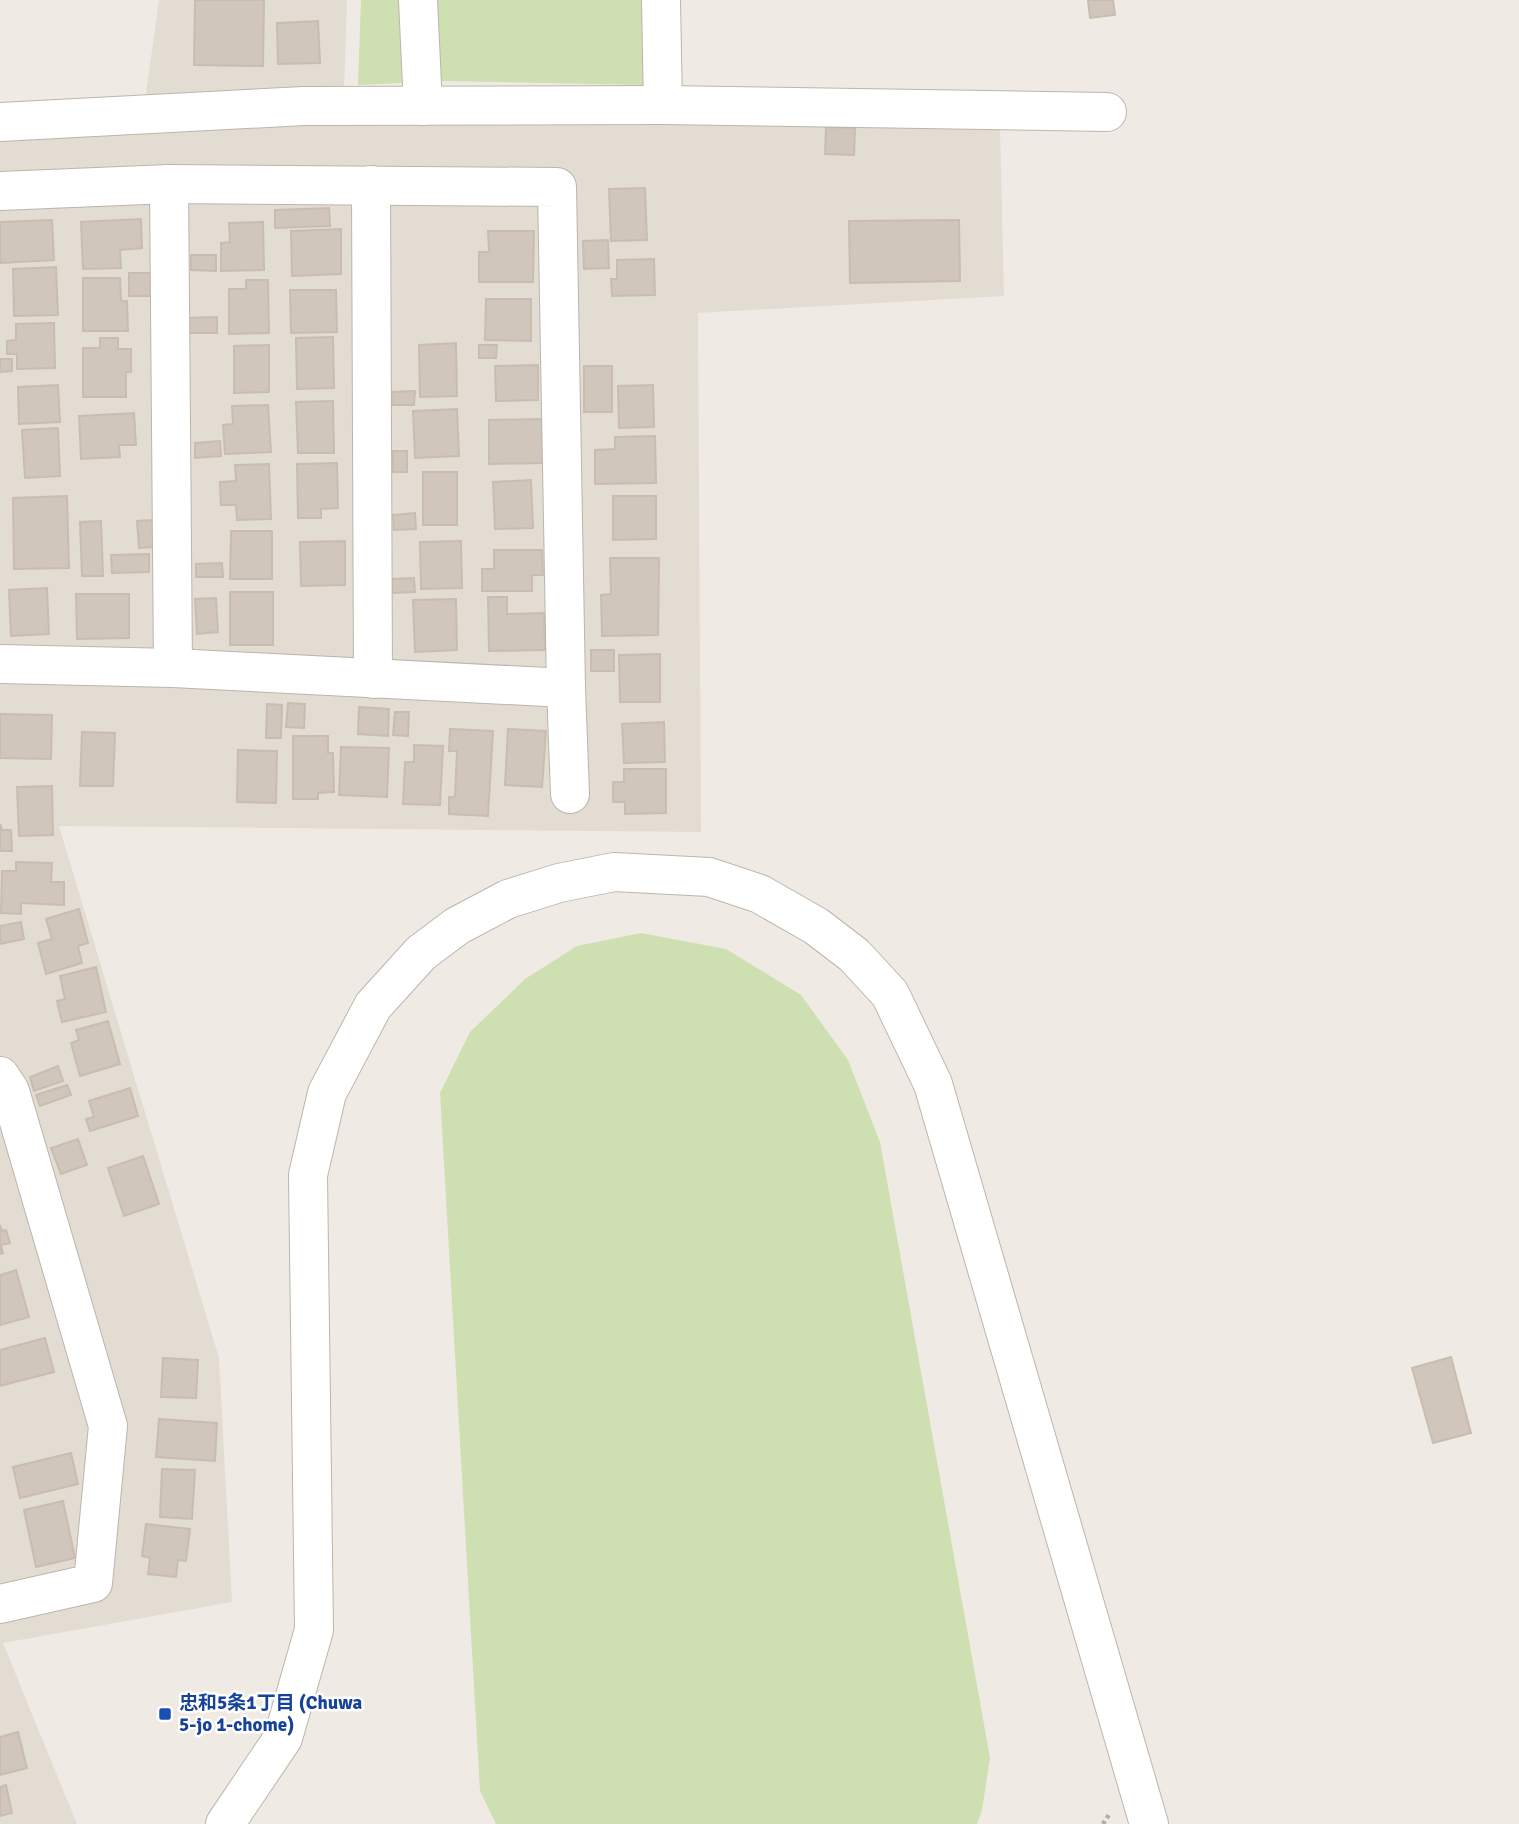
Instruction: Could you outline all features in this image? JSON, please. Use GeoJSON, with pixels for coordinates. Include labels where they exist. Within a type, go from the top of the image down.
{"type":"FeatureCollection","features":[{"type":"Feature","properties":{"kind":"street"},"geometry":{"type":"LineString","coordinates":[[418,0],[423,106]]}},
{"type":"Feature","properties":{"kind":"street"},"geometry":{"type":"LineString","coordinates":[[661,0],[663,105]]}},
{"type":"Feature","properties":{"kind":"street"},"geometry":{"type":"LineString","coordinates":[[0,122],[304,106],[663,105],[1107,112]]}},
{"type":"Feature","properties":{"kind":"street"},"geometry":{"type":"LineString","coordinates":[[169,184],[173,668]]}},
{"type":"Feature","properties":{"kind":"street"},"geometry":{"type":"LineString","coordinates":[[0,191],[169,184],[557,187],[570,794]]}},
{"type":"Feature","properties":{"kind":"street"},"geometry":{"type":"LineString","coordinates":[[371,185],[373,679]]}},
{"type":"Feature","properties":{"kind":"street"},"geometry":{"type":"LineString","coordinates":[[0,664],[173,668],[566,688]]}},
{"type":"Feature","properties":{"kind":"street"},"geometry":{"type":"LineString","coordinates":[[225,1824],[283,1738],[314,1630],[308,1175],[327,1093],[373,1006],[421,953],[457,926],[508,899],[559,883],[614,872],[709,877],[760,894],[816,926],[845,948],[890,994],[933,1084],[1149,1824]]}},
{"type":"Feature","properties":{"kind":"street"},"geometry":{"type":"LineString","coordinates":[[0,1076],[10,1091],[108,1426],[93,1583],[0,1604]]}},
{"type":"Feature","properties":{"kind":"shaded area"},"geometry":{"type":"Polygon","coordinates":[[[159,0],[347,0],[343,118],[1000,127],[1004,296],[698,313],[701,832],[59,826],[219,1358],[232,1602],[3,1643],[77,1824],[0,1824],[0,134],[141,129],[159,0]]]}},
{"type":"Feature","properties":{"kind":"green space"},"geometry":{"type":"Polygon","coordinates":[[[361,0],[641,0],[646,85],[445,81],[358,85],[361,0]]]}},
{"type":"Feature","properties":{"kind":"green space"},"geometry":{"type":"Polygon","coordinates":[[[641,933],[726,949],[801,995],[848,1060],[880,1142],[990,1758],[982,1810],[977,1824],[496,1824],[480,1791],[440,1093],[470,1032],[525,979],[577,946],[641,933]]]}},
{"type":"Feature","properties":{"kind":"building"},"geometry":{"type":"Polygon","coordinates":[[[195,0],[264,0],[263,66],[194,65],[195,0]]]}},
{"type":"Feature","properties":{"kind":"building"},"geometry":{"type":"Polygon","coordinates":[[[1088,0],[1113,0],[1115,15],[1090,18],[1088,0]]]}},
{"type":"Feature","properties":{"kind":"building"},"geometry":{"type":"Polygon","coordinates":[[[318,21],[320,63],[278,64],[277,23],[318,21]]]}},
{"type":"Feature","properties":{"kind":"building"},"geometry":{"type":"Polygon","coordinates":[[[826,127],[855,128],[854,155],[825,154],[826,127]]]}},
{"type":"Feature","properties":{"kind":"building"},"geometry":{"type":"Polygon","coordinates":[[[645,188],[647,240],[611,241],[609,189],[645,188]]]}},
{"type":"Feature","properties":{"kind":"building"},"geometry":{"type":"Polygon","coordinates":[[[329,208],[330,226],[275,228],[275,210],[329,208]]]}},
{"type":"Feature","properties":{"kind":"building"},"geometry":{"type":"Polygon","coordinates":[[[141,219],[142,248],[120,250],[121,268],[83,269],[81,222],[141,219]]]}},
{"type":"Feature","properties":{"kind":"building"},"geometry":{"type":"Polygon","coordinates":[[[52,220],[54,260],[0,263],[0,222],[52,220]]]}},
{"type":"Feature","properties":{"kind":"building"},"geometry":{"type":"Polygon","coordinates":[[[959,220],[960,281],[850,283],[849,221],[959,220]]]}},
{"type":"Feature","properties":{"kind":"building"},"geometry":{"type":"Polygon","coordinates":[[[263,222],[264,270],[221,271],[221,243],[230,242],[229,223],[263,222]]]}},
{"type":"Feature","properties":{"kind":"building"},"geometry":{"type":"Polygon","coordinates":[[[341,229],[341,274],[292,276],[291,231],[341,229]]]}},
{"type":"Feature","properties":{"kind":"building"},"geometry":{"type":"Polygon","coordinates":[[[488,231],[534,231],[533,282],[479,282],[479,252],[489,252],[488,231]]]}},
{"type":"Feature","properties":{"kind":"building"},"geometry":{"type":"Polygon","coordinates":[[[608,240],[609,268],[584,269],[583,241],[608,240]]]}},
{"type":"Feature","properties":{"kind":"building"},"geometry":{"type":"Polygon","coordinates":[[[191,255],[216,255],[216,271],[191,270],[191,255]]]}},
{"type":"Feature","properties":{"kind":"building"},"geometry":{"type":"Polygon","coordinates":[[[654,259],[655,295],[612,296],[611,279],[617,279],[617,260],[654,259]]]}},
{"type":"Feature","properties":{"kind":"building"},"geometry":{"type":"Polygon","coordinates":[[[56,267],[58,315],[14,316],[13,269],[56,267]]]}},
{"type":"Feature","properties":{"kind":"building"},"geometry":{"type":"Polygon","coordinates":[[[129,273],[151,273],[150,296],[129,296],[129,273]]]}},
{"type":"Feature","properties":{"kind":"building"},"geometry":{"type":"Polygon","coordinates":[[[83,278],[120,278],[121,301],[127,301],[128,331],[83,331],[83,278]]]}},
{"type":"Feature","properties":{"kind":"building"},"geometry":{"type":"Polygon","coordinates":[[[246,280],[268,280],[269,333],[229,334],[229,289],[246,289],[246,280]]]}},
{"type":"Feature","properties":{"kind":"building"},"geometry":{"type":"Polygon","coordinates":[[[290,290],[336,290],[337,332],[291,333],[290,290]]]}},
{"type":"Feature","properties":{"kind":"building"},"geometry":{"type":"Polygon","coordinates":[[[486,299],[531,299],[531,341],[485,340],[486,299]]]}},
{"type":"Feature","properties":{"kind":"building"},"geometry":{"type":"Polygon","coordinates":[[[217,317],[217,333],[187,333],[187,318],[217,317]]]}},
{"type":"Feature","properties":{"kind":"building"},"geometry":{"type":"Polygon","coordinates":[[[54,323],[55,368],[17,369],[17,354],[7,354],[7,341],[16,340],[16,324],[54,323]]]}},
{"type":"Feature","properties":{"kind":"building"},"geometry":{"type":"Polygon","coordinates":[[[333,337],[334,388],[297,389],[296,338],[333,337]]]}},
{"type":"Feature","properties":{"kind":"building"},"geometry":{"type":"Polygon","coordinates":[[[100,338],[118,338],[118,349],[131,349],[131,372],[126,372],[126,397],[83,397],[83,348],[100,348],[100,338]]]}},
{"type":"Feature","properties":{"kind":"building"},"geometry":{"type":"Polygon","coordinates":[[[456,343],[457,396],[420,397],[419,345],[456,343]]]}},
{"type":"Feature","properties":{"kind":"building"},"geometry":{"type":"Polygon","coordinates":[[[269,345],[269,392],[234,393],[234,346],[269,345]]]}},
{"type":"Feature","properties":{"kind":"building"},"geometry":{"type":"Polygon","coordinates":[[[479,345],[497,345],[496,358],[479,358],[479,345]]]}},
{"type":"Feature","properties":{"kind":"building"},"geometry":{"type":"Polygon","coordinates":[[[0,359],[12,359],[12,371],[0,372],[0,359]]]}},
{"type":"Feature","properties":{"kind":"building"},"geometry":{"type":"Polygon","coordinates":[[[538,365],[538,400],[496,401],[495,366],[538,365]]]}},
{"type":"Feature","properties":{"kind":"building"},"geometry":{"type":"Polygon","coordinates":[[[584,366],[612,366],[612,412],[584,412],[584,366]]]}},
{"type":"Feature","properties":{"kind":"building"},"geometry":{"type":"Polygon","coordinates":[[[58,385],[60,422],[19,424],[18,387],[58,385]]]}},
{"type":"Feature","properties":{"kind":"building"},"geometry":{"type":"Polygon","coordinates":[[[653,385],[654,427],[619,428],[618,386],[653,385]]]}},
{"type":"Feature","properties":{"kind":"building"},"geometry":{"type":"Polygon","coordinates":[[[415,391],[414,405],[392,405],[391,392],[415,391]]]}},
{"type":"Feature","properties":{"kind":"building"},"geometry":{"type":"Polygon","coordinates":[[[333,401],[334,453],[298,453],[296,402],[333,401]]]}},
{"type":"Feature","properties":{"kind":"building"},"geometry":{"type":"Polygon","coordinates":[[[268,405],[271,452],[225,454],[223,425],[233,424],[232,406],[268,405]]]}},
{"type":"Feature","properties":{"kind":"building"},"geometry":{"type":"Polygon","coordinates":[[[457,409],[459,456],[415,458],[413,411],[457,409]]]}},
{"type":"Feature","properties":{"kind":"building"},"geometry":{"type":"Polygon","coordinates":[[[134,413],[136,445],[119,445],[120,457],[81,459],[79,416],[134,413]]]}},
{"type":"Feature","properties":{"kind":"building"},"geometry":{"type":"Polygon","coordinates":[[[543,419],[544,463],[489,464],[489,420],[543,419]]]}},
{"type":"Feature","properties":{"kind":"building"},"geometry":{"type":"Polygon","coordinates":[[[58,428],[60,476],[25,478],[22,430],[58,428]]]}},
{"type":"Feature","properties":{"kind":"building"},"geometry":{"type":"Polygon","coordinates":[[[655,436],[656,483],[595,484],[595,450],[615,449],[615,437],[655,436]]]}},
{"type":"Feature","properties":{"kind":"building"},"geometry":{"type":"Polygon","coordinates":[[[220,441],[221,456],[195,458],[195,443],[220,441]]]}},
{"type":"Feature","properties":{"kind":"building"},"geometry":{"type":"Polygon","coordinates":[[[393,451],[407,451],[407,472],[393,472],[393,451]]]}},
{"type":"Feature","properties":{"kind":"building"},"geometry":{"type":"Polygon","coordinates":[[[337,463],[338,508],[321,509],[321,518],[298,518],[297,464],[337,463]]]}},
{"type":"Feature","properties":{"kind":"building"},"geometry":{"type":"Polygon","coordinates":[[[269,464],[271,519],[237,520],[236,505],[221,505],[220,482],[236,481],[235,465],[269,464]]]}},
{"type":"Feature","properties":{"kind":"building"},"geometry":{"type":"Polygon","coordinates":[[[423,472],[457,472],[457,525],[423,525],[423,472]]]}},
{"type":"Feature","properties":{"kind":"building"},"geometry":{"type":"Polygon","coordinates":[[[531,480],[533,528],[495,529],[493,482],[531,480]]]}},
{"type":"Feature","properties":{"kind":"building"},"geometry":{"type":"Polygon","coordinates":[[[67,496],[69,568],[14,569],[13,498],[67,496]]]}},
{"type":"Feature","properties":{"kind":"building"},"geometry":{"type":"Polygon","coordinates":[[[613,496],[656,496],[656,539],[613,540],[613,496]]]}},
{"type":"Feature","properties":{"kind":"building"},"geometry":{"type":"Polygon","coordinates":[[[415,513],[416,529],[394,530],[393,515],[415,513]]]}},
{"type":"Feature","properties":{"kind":"building"},"geometry":{"type":"Polygon","coordinates":[[[152,520],[154,547],[139,548],[137,521],[152,520]]]}},
{"type":"Feature","properties":{"kind":"building"},"geometry":{"type":"Polygon","coordinates":[[[101,521],[103,576],[82,576],[80,522],[101,521]]]}},
{"type":"Feature","properties":{"kind":"building"},"geometry":{"type":"Polygon","coordinates":[[[231,531],[272,531],[272,579],[230,579],[231,531]]]}},
{"type":"Feature","properties":{"kind":"building"},"geometry":{"type":"Polygon","coordinates":[[[345,541],[345,585],[301,586],[300,542],[345,541]]]}},
{"type":"Feature","properties":{"kind":"building"},"geometry":{"type":"Polygon","coordinates":[[[461,541],[462,588],[421,589],[420,542],[461,541]]]}},
{"type":"Feature","properties":{"kind":"building"},"geometry":{"type":"Polygon","coordinates":[[[494,550],[542,550],[543,575],[532,575],[532,591],[482,591],[482,569],[494,569],[494,550]]]}},
{"type":"Feature","properties":{"kind":"building"},"geometry":{"type":"Polygon","coordinates":[[[149,554],[149,572],[112,573],[111,555],[149,554]]]}},
{"type":"Feature","properties":{"kind":"building"},"geometry":{"type":"Polygon","coordinates":[[[610,558],[659,558],[658,635],[602,636],[601,595],[611,594],[610,558]]]}},
{"type":"Feature","properties":{"kind":"building"},"geometry":{"type":"Polygon","coordinates":[[[222,563],[223,577],[196,577],[196,564],[222,563]]]}},
{"type":"Feature","properties":{"kind":"building"},"geometry":{"type":"Polygon","coordinates":[[[414,578],[415,592],[392,593],[392,579],[414,578]]]}},
{"type":"Feature","properties":{"kind":"building"},"geometry":{"type":"Polygon","coordinates":[[[47,588],[49,634],[11,636],[9,590],[47,588]]]}},
{"type":"Feature","properties":{"kind":"building"},"geometry":{"type":"Polygon","coordinates":[[[230,592],[273,592],[273,645],[230,645],[230,592]]]}},
{"type":"Feature","properties":{"kind":"building"},"geometry":{"type":"Polygon","coordinates":[[[76,594],[129,594],[129,638],[77,639],[76,594]]]}},
{"type":"Feature","properties":{"kind":"building"},"geometry":{"type":"Polygon","coordinates":[[[488,597],[507,597],[507,614],[544,613],[545,650],[489,651],[488,597]]]}},
{"type":"Feature","properties":{"kind":"building"},"geometry":{"type":"Polygon","coordinates":[[[216,598],[218,632],[197,634],[195,599],[216,598]]]}},
{"type":"Feature","properties":{"kind":"building"},"geometry":{"type":"Polygon","coordinates":[[[456,599],[457,650],[415,652],[413,600],[456,599]]]}},
{"type":"Feature","properties":{"kind":"building"},"geometry":{"type":"Polygon","coordinates":[[[591,650],[614,650],[614,671],[591,671],[591,650]]]}},
{"type":"Feature","properties":{"kind":"building"},"geometry":{"type":"Polygon","coordinates":[[[660,654],[660,702],[620,702],[619,655],[660,654]]]}},
{"type":"Feature","properties":{"kind":"building"},"geometry":{"type":"Polygon","coordinates":[[[288,703],[305,704],[304,728],[286,727],[288,703]]]}},
{"type":"Feature","properties":{"kind":"building"},"geometry":{"type":"Polygon","coordinates":[[[267,704],[282,705],[281,738],[266,738],[267,704]]]}},
{"type":"Feature","properties":{"kind":"building"},"geometry":{"type":"Polygon","coordinates":[[[359,707],[389,709],[388,736],[358,734],[359,707]]]}},
{"type":"Feature","properties":{"kind":"building"},"geometry":{"type":"Polygon","coordinates":[[[395,712],[409,712],[408,736],[393,735],[395,712]]]}},
{"type":"Feature","properties":{"kind":"building"},"geometry":{"type":"Polygon","coordinates":[[[0,714],[52,715],[51,759],[0,758],[0,714]]]}},
{"type":"Feature","properties":{"kind":"building"},"geometry":{"type":"Polygon","coordinates":[[[664,722],[665,762],[624,763],[622,724],[664,722]]]}},
{"type":"Feature","properties":{"kind":"building"},"geometry":{"type":"Polygon","coordinates":[[[450,729],[493,731],[488,816],[449,814],[449,797],[455,797],[457,751],[449,751],[450,729]]]}},
{"type":"Feature","properties":{"kind":"building"},"geometry":{"type":"Polygon","coordinates":[[[508,729],[546,731],[542,787],[505,785],[508,729]]]}},
{"type":"Feature","properties":{"kind":"building"},"geometry":{"type":"Polygon","coordinates":[[[82,732],[115,733],[113,786],[80,786],[82,732]]]}},
{"type":"Feature","properties":{"kind":"building"},"geometry":{"type":"Polygon","coordinates":[[[293,736],[328,736],[328,753],[333,753],[334,792],[318,793],[318,799],[293,799],[293,736]]]}},
{"type":"Feature","properties":{"kind":"building"},"geometry":{"type":"Polygon","coordinates":[[[414,745],[443,746],[440,805],[403,804],[405,762],[414,762],[414,745]]]}},
{"type":"Feature","properties":{"kind":"building"},"geometry":{"type":"Polygon","coordinates":[[[341,747],[389,748],[387,797],[339,795],[341,747]]]}},
{"type":"Feature","properties":{"kind":"building"},"geometry":{"type":"Polygon","coordinates":[[[238,750],[277,751],[276,803],[237,802],[238,750]]]}},
{"type":"Feature","properties":{"kind":"building"},"geometry":{"type":"Polygon","coordinates":[[[624,769],[666,769],[666,813],[625,814],[625,802],[613,802],[613,782],[624,782],[624,769]]]}},
{"type":"Feature","properties":{"kind":"building"},"geometry":{"type":"Polygon","coordinates":[[[52,786],[53,835],[19,836],[17,787],[52,786]]]}},
{"type":"Feature","properties":{"kind":"building"},"geometry":{"type":"Polygon","coordinates":[[[0,824],[2,830],[11,830],[12,851],[0,851],[0,824]]]}},
{"type":"Feature","properties":{"kind":"building"},"geometry":{"type":"Polygon","coordinates":[[[16,862],[52,863],[51,882],[64,882],[64,905],[21,903],[21,914],[1,913],[2,871],[16,871],[16,862]]]}},
{"type":"Feature","properties":{"kind":"building"},"geometry":{"type":"Polygon","coordinates":[[[79,909],[88,943],[78,946],[82,963],[46,974],[38,943],[52,939],[46,919],[79,909]]]}},
{"type":"Feature","properties":{"kind":"building"},"geometry":{"type":"Polygon","coordinates":[[[21,922],[24,939],[0,944],[0,926],[21,922]]]}},
{"type":"Feature","properties":{"kind":"building"},"geometry":{"type":"Polygon","coordinates":[[[96,967],[106,1012],[62,1022],[57,1001],[65,999],[60,976],[96,967]]]}},
{"type":"Feature","properties":{"kind":"building"},"geometry":{"type":"Polygon","coordinates":[[[108,1021],[120,1064],[80,1076],[71,1043],[79,1040],[76,1030],[108,1021]]]}},
{"type":"Feature","properties":{"kind":"building"},"geometry":{"type":"Polygon","coordinates":[[[58,1066],[63,1081],[34,1091],[30,1077],[58,1066]]]}},
{"type":"Feature","properties":{"kind":"building"},"geometry":{"type":"Polygon","coordinates":[[[67,1085],[71,1095],[40,1106],[36,1095],[67,1085]]]}},
{"type":"Feature","properties":{"kind":"building"},"geometry":{"type":"Polygon","coordinates":[[[130,1088],[138,1116],[90,1131],[86,1119],[94,1117],[89,1101],[130,1088]]]}},
{"type":"Feature","properties":{"kind":"building"},"geometry":{"type":"Polygon","coordinates":[[[78,1139],[87,1165],[61,1174],[51,1148],[78,1139]]]}},
{"type":"Feature","properties":{"kind":"building"},"geometry":{"type":"Polygon","coordinates":[[[143,1156],[159,1204],[124,1216],[108,1168],[143,1156]]]}},
{"type":"Feature","properties":{"kind":"building"},"geometry":{"type":"Polygon","coordinates":[[[0,1225],[2,1231],[6,1230],[10,1243],[1,1245],[3,1253],[0,1254],[0,1225]]]}},
{"type":"Feature","properties":{"kind":"building"},"geometry":{"type":"Polygon","coordinates":[[[16,1270],[29,1317],[0,1325],[0,1275],[16,1270]]]}},
{"type":"Feature","properties":{"kind":"building"},"geometry":{"type":"Polygon","coordinates":[[[45,1338],[54,1372],[0,1386],[0,1350],[45,1338]]]}},
{"type":"Feature","properties":{"kind":"building"},"geometry":{"type":"Polygon","coordinates":[[[1451,1357],[1471,1433],[1433,1443],[1412,1368],[1451,1357]]]}},
{"type":"Feature","properties":{"kind":"building"},"geometry":{"type":"Polygon","coordinates":[[[163,1358],[198,1360],[196,1398],[161,1397],[163,1358]]]}},
{"type":"Feature","properties":{"kind":"building"},"geometry":{"type":"Polygon","coordinates":[[[159,1419],[217,1423],[215,1461],[156,1457],[159,1419]]]}},
{"type":"Feature","properties":{"kind":"building"},"geometry":{"type":"Polygon","coordinates":[[[71,1453],[78,1484],[20,1498],[13,1467],[71,1453]]]}},
{"type":"Feature","properties":{"kind":"building"},"geometry":{"type":"Polygon","coordinates":[[[162,1469],[195,1470],[192,1519],[160,1517],[162,1469]]]}},
{"type":"Feature","properties":{"kind":"building"},"geometry":{"type":"Polygon","coordinates":[[[63,1501],[75,1558],[36,1567],[24,1510],[63,1501]]]}},
{"type":"Feature","properties":{"kind":"building"},"geometry":{"type":"Polygon","coordinates":[[[146,1524],[190,1529],[186,1561],[178,1560],[176,1577],[148,1574],[150,1558],[142,1556],[146,1524]]]}},
{"type":"Feature","properties":{"kind":"building"},"geometry":{"type":"Polygon","coordinates":[[[18,1732],[27,1768],[0,1775],[0,1737],[18,1732]]]}},
{"type":"Feature","properties":{"kind":"building"},"geometry":{"type":"Polygon","coordinates":[[[6,1785],[12,1813],[0,1816],[0,1787],[6,1785]]]}},
{"type":"Feature","properties":{"kind":"place","name":"忠和5条1丁目 (Chuwa 5-jo 1-chome)"},"geometry":{"type":"Point","coordinates":[165,1714]}}]}
